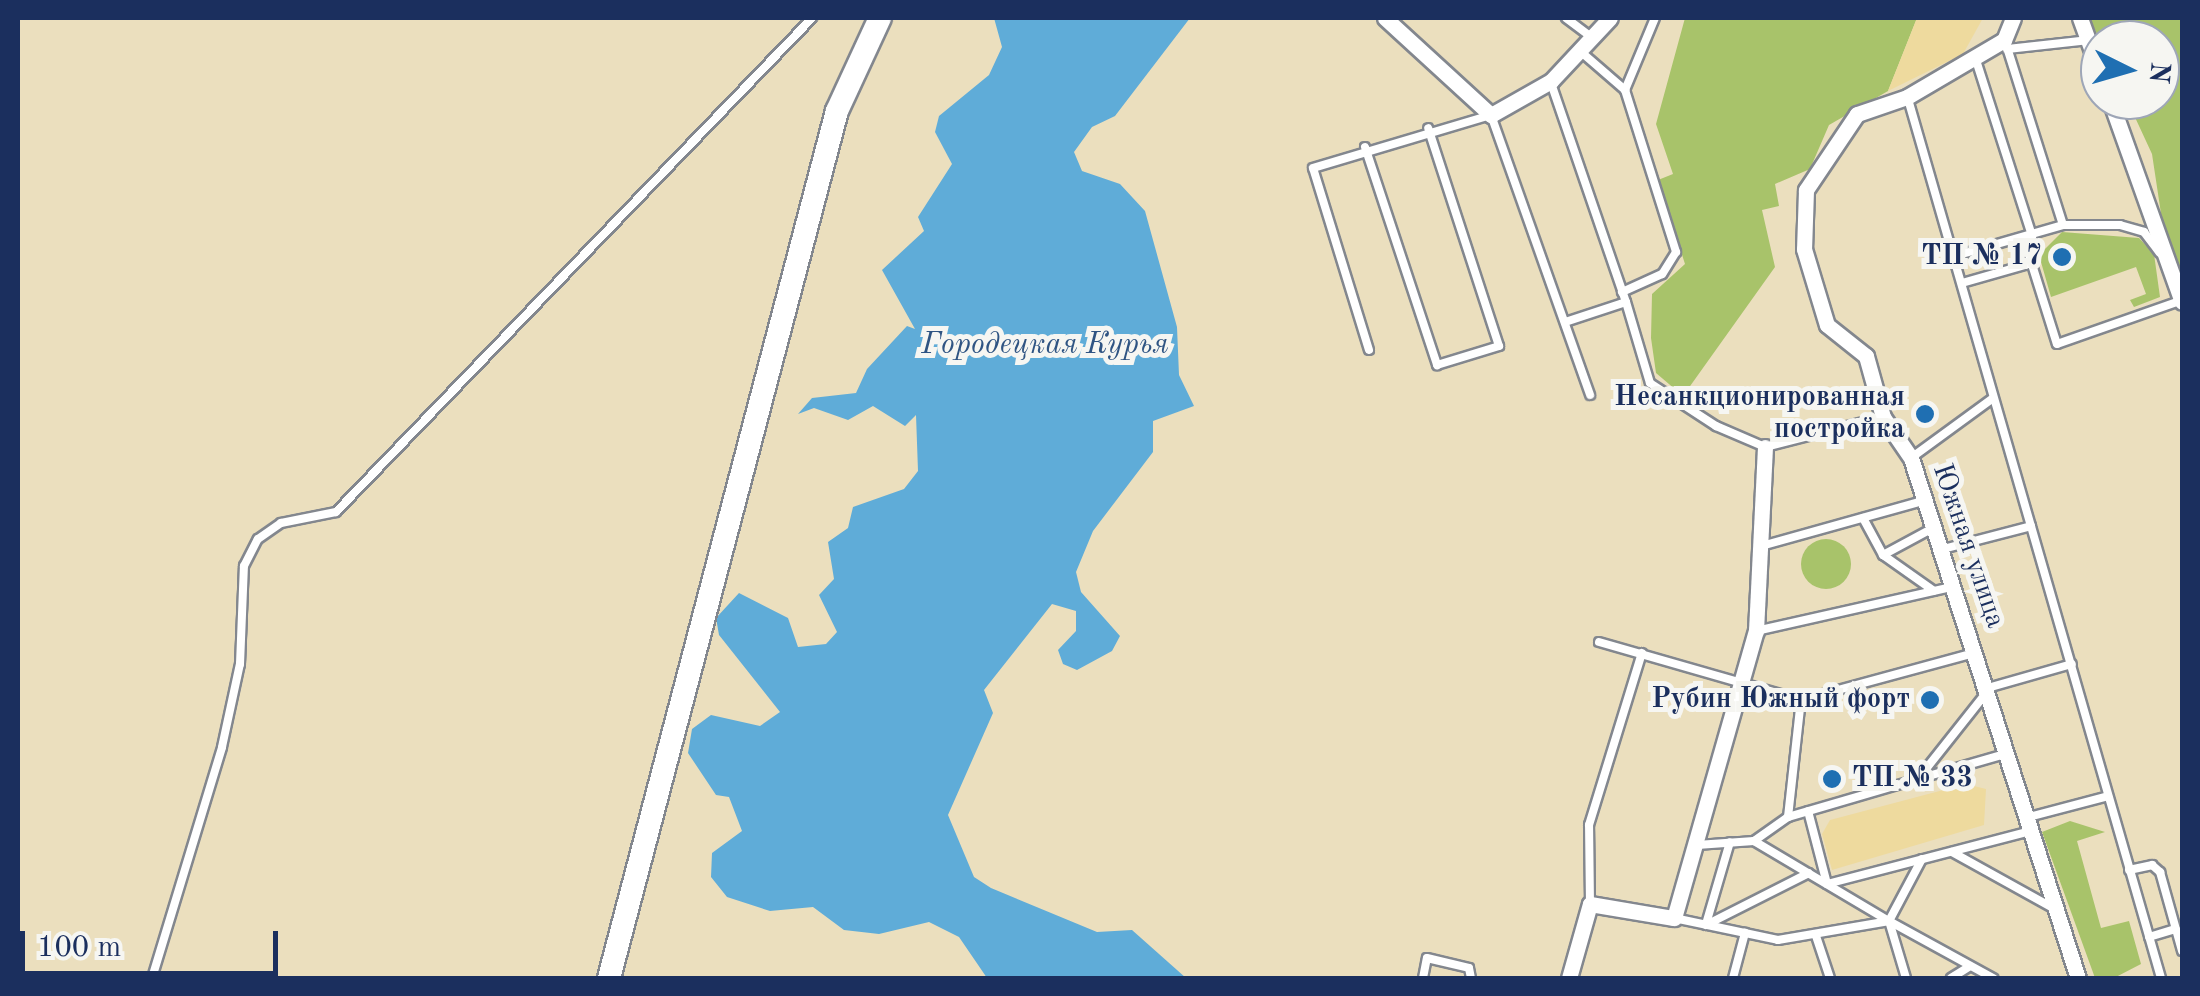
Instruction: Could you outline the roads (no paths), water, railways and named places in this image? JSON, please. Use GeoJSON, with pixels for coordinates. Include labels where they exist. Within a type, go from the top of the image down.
{"type":"FeatureCollection","features":[{"type":"Feature","properties":{"kind":"main road"},"geometry":{"type":"LineString","coordinates":[[609,978],[837,112],[880,18]]}},
{"type":"Feature","properties":{"kind":"street"},"geometry":{"type":"LineString","coordinates":[[1385,18],[1491,115],[1551,81],[1610,18]]}},
{"type":"Feature","properties":{"kind":"street"},"geometry":{"type":"LineString","coordinates":[[2006,45],[2013,18]]}},
{"type":"Feature","properties":{"kind":"street","name":"Южная улица"},"geometry":{"type":"LineString","coordinates":[[2006,45],[1975,58],[1908,97],[1857,114],[1806,190],[1811,288],[1827,325],[1866,356],[1883,417],[1911,458],[1991,687],[2025,825],[2078,978]]}},
{"type":"Feature","properties":{"kind":"street"},"geometry":{"type":"LineString","coordinates":[[2117,120],[2182,301]]}},
{"type":"Feature","properties":{"kind":"street"},"geometry":{"type":"LineString","coordinates":[[1569,978],[1590,904],[1674,918],[1756,631],[1765,544],[1765,446]]}},
{"type":"Feature","properties":{"kind":"lane"},"geometry":{"type":"LineString","coordinates":[[152,978],[222,747],[240,664],[244,566],[258,539],[281,524],[336,512],[812,18]]}},
{"type":"Feature","properties":{"kind":"lane"},"geometry":{"type":"LineString","coordinates":[[1566,18],[1592,37]]}},
{"type":"Feature","properties":{"kind":"lane"},"geometry":{"type":"LineString","coordinates":[[1625,90],[1639,76],[1655,18]]}},
{"type":"Feature","properties":{"kind":"lane"},"geometry":{"type":"LineString","coordinates":[[2063,225],[2006,45],[2080,40]]}},
{"type":"Feature","properties":{"kind":"lane"},"geometry":{"type":"LineString","coordinates":[[1565,322],[1624,297],[1662,274],[1676,252],[1625,90],[1579,50]]}},
{"type":"Feature","properties":{"kind":"lane"},"geometry":{"type":"LineString","coordinates":[[1975,58],[2057,344],[2182,301]]}},
{"type":"Feature","properties":{"kind":"lane"},"geometry":{"type":"LineString","coordinates":[[1551,81],[1650,384],[1765,446],[1883,417]]}},
{"type":"Feature","properties":{"kind":"lane"},"geometry":{"type":"LineString","coordinates":[[1908,97],[2160,978]]}},
{"type":"Feature","properties":{"kind":"lane"},"geometry":{"type":"LineString","coordinates":[[1369,350],[1312,178],[1320,162],[1428,128],[1491,115],[1590,395]]}},
{"type":"Feature","properties":{"kind":"lane"},"geometry":{"type":"LineString","coordinates":[[1366,148],[1437,365],[1500,346],[1428,128]]}},
{"type":"Feature","properties":{"kind":"lane"},"geometry":{"type":"LineString","coordinates":[[1955,256],[2063,225],[2144,232],[2168,264]]}},
{"type":"Feature","properties":{"kind":"lane"},"geometry":{"type":"LineString","coordinates":[[1962,283],[2032,263]]}},
{"type":"Feature","properties":{"kind":"lane"},"geometry":{"type":"LineString","coordinates":[[1911,458],[1992,399]]}},
{"type":"Feature","properties":{"kind":"lane"},"geometry":{"type":"LineString","coordinates":[[1765,544],[1926,500]]}},
{"type":"Feature","properties":{"kind":"lane"},"geometry":{"type":"LineString","coordinates":[[1862,518],[1883,556],[1934,591]]}},
{"type":"Feature","properties":{"kind":"lane"},"geometry":{"type":"LineString","coordinates":[[1883,556],[1935,526]]}},
{"type":"Feature","properties":{"kind":"lane"},"geometry":{"type":"LineString","coordinates":[[1943,549],[2031,526]]}},
{"type":"Feature","properties":{"kind":"lane"},"geometry":{"type":"LineString","coordinates":[[1756,631],[1956,586]]}},
{"type":"Feature","properties":{"kind":"lane"},"geometry":{"type":"LineString","coordinates":[[1599,642],[1740,677],[1801,700],[1978,652]]}},
{"type":"Feature","properties":{"kind":"lane"},"geometry":{"type":"LineString","coordinates":[[1590,904],[1589,825],[1642,653]]}},
{"type":"Feature","properties":{"kind":"lane"},"geometry":{"type":"LineString","coordinates":[[1918,779],[1991,687],[2072,664]]}},
{"type":"Feature","properties":{"kind":"lane"},"geometry":{"type":"LineString","coordinates":[[1788,817],[1801,700]]}},
{"type":"Feature","properties":{"kind":"lane"},"geometry":{"type":"LineString","coordinates":[[1754,841],[1788,817],[2008,753]]}},
{"type":"Feature","properties":{"kind":"lane"},"geometry":{"type":"LineString","coordinates":[[1827,884],[1952,852],[2108,796]]}},
{"type":"Feature","properties":{"kind":"lane"},"geometry":{"type":"LineString","coordinates":[[1808,811],[1827,884]]}},
{"type":"Feature","properties":{"kind":"lane"},"geometry":{"type":"LineString","coordinates":[[1693,845],[1754,841],[1993,978]]}},
{"type":"Feature","properties":{"kind":"lane"},"geometry":{"type":"LineString","coordinates":[[1706,925],[1730,842]]}},
{"type":"Feature","properties":{"kind":"lane"},"geometry":{"type":"LineString","coordinates":[[1952,852],[2053,908]]}},
{"type":"Feature","properties":{"kind":"lane"},"geometry":{"type":"LineString","coordinates":[[1906,978],[1889,921],[1922,859]]}},
{"type":"Feature","properties":{"kind":"lane"},"geometry":{"type":"LineString","coordinates":[[2129,870],[2156,866],[2182,951]]}},
{"type":"Feature","properties":{"kind":"lane"},"geometry":{"type":"LineString","coordinates":[[1706,925],[1809,873]]}},
{"type":"Feature","properties":{"kind":"lane"},"geometry":{"type":"LineString","coordinates":[[1674,918],[1745,933],[1816,936],[1889,921]]}},
{"type":"Feature","properties":{"kind":"lane"},"geometry":{"type":"LineString","coordinates":[[2148,937],[2176,928]]}},
{"type":"Feature","properties":{"kind":"lane"},"geometry":{"type":"LineString","coordinates":[[1734,978],[1745,933]]}},
{"type":"Feature","properties":{"kind":"lane"},"geometry":{"type":"LineString","coordinates":[[1816,936],[1830,978]]}},
{"type":"Feature","properties":{"kind":"lane"},"geometry":{"type":"LineString","coordinates":[[1423,978],[1428,958],[1469,968],[1471,978]]}},
{"type":"Feature","properties":{"kind":"lane"},"geometry":{"type":"LineString","coordinates":[[1951,978],[1970,966]]}},
{"type":"Feature","properties":{"kind":"water","name":"Городецкая Курья"},"geometry":{"type":"Polygon","coordinates":[[[994,18],[1190,18],[1115,116],[1092,127],[1074,152],[1082,171],[1120,184],[1145,211],[1177,327],[1179,375],[1194,406],[1153,421],[1153,452],[1093,531],[1076,572],[1081,592],[1120,636],[1112,651],[1077,670],[1063,664],[1058,650],[1076,631],[1076,611],[1052,604],[984,690],[993,713],[948,815],[974,877],[991,888],[1097,932],[1132,930],[1186,978],[987,978],[959,937],[929,922],[879,934],[844,930],[813,907],[770,911],[727,897],[711,877],[712,853],[742,831],[729,797],[716,795],[688,753],[692,729],[711,715],[760,726],[780,712],[719,635],[716,618],[739,593],[788,618],[798,647],[826,644],[837,632],[819,595],[834,579],[828,542],[848,528],[853,507],[904,489],[918,471],[916,415],[905,426],[873,406],[848,420],[814,408],[798,414],[812,398],[856,393],[867,369],[907,326],[915,329],[882,270],[924,231],[918,217],[952,164],[935,132],[939,116],[989,75],[1002,47],[994,18]]]}},
{"type":"Feature","properties":{"kind":"place","name":"ТП № 17"},"geometry":{"type":"Point","coordinates":[2062,257]}},
{"type":"Feature","properties":{"kind":"place","name":"Несанкционированная постройка"},"geometry":{"type":"Point","coordinates":[1925,414]}},
{"type":"Feature","properties":{"kind":"place","name":"Рубин Южный форт"},"geometry":{"type":"Point","coordinates":[1930,700]}},
{"type":"Feature","properties":{"kind":"place","name":"ТП № 33"},"geometry":{"type":"Point","coordinates":[1832,779]}}]}
